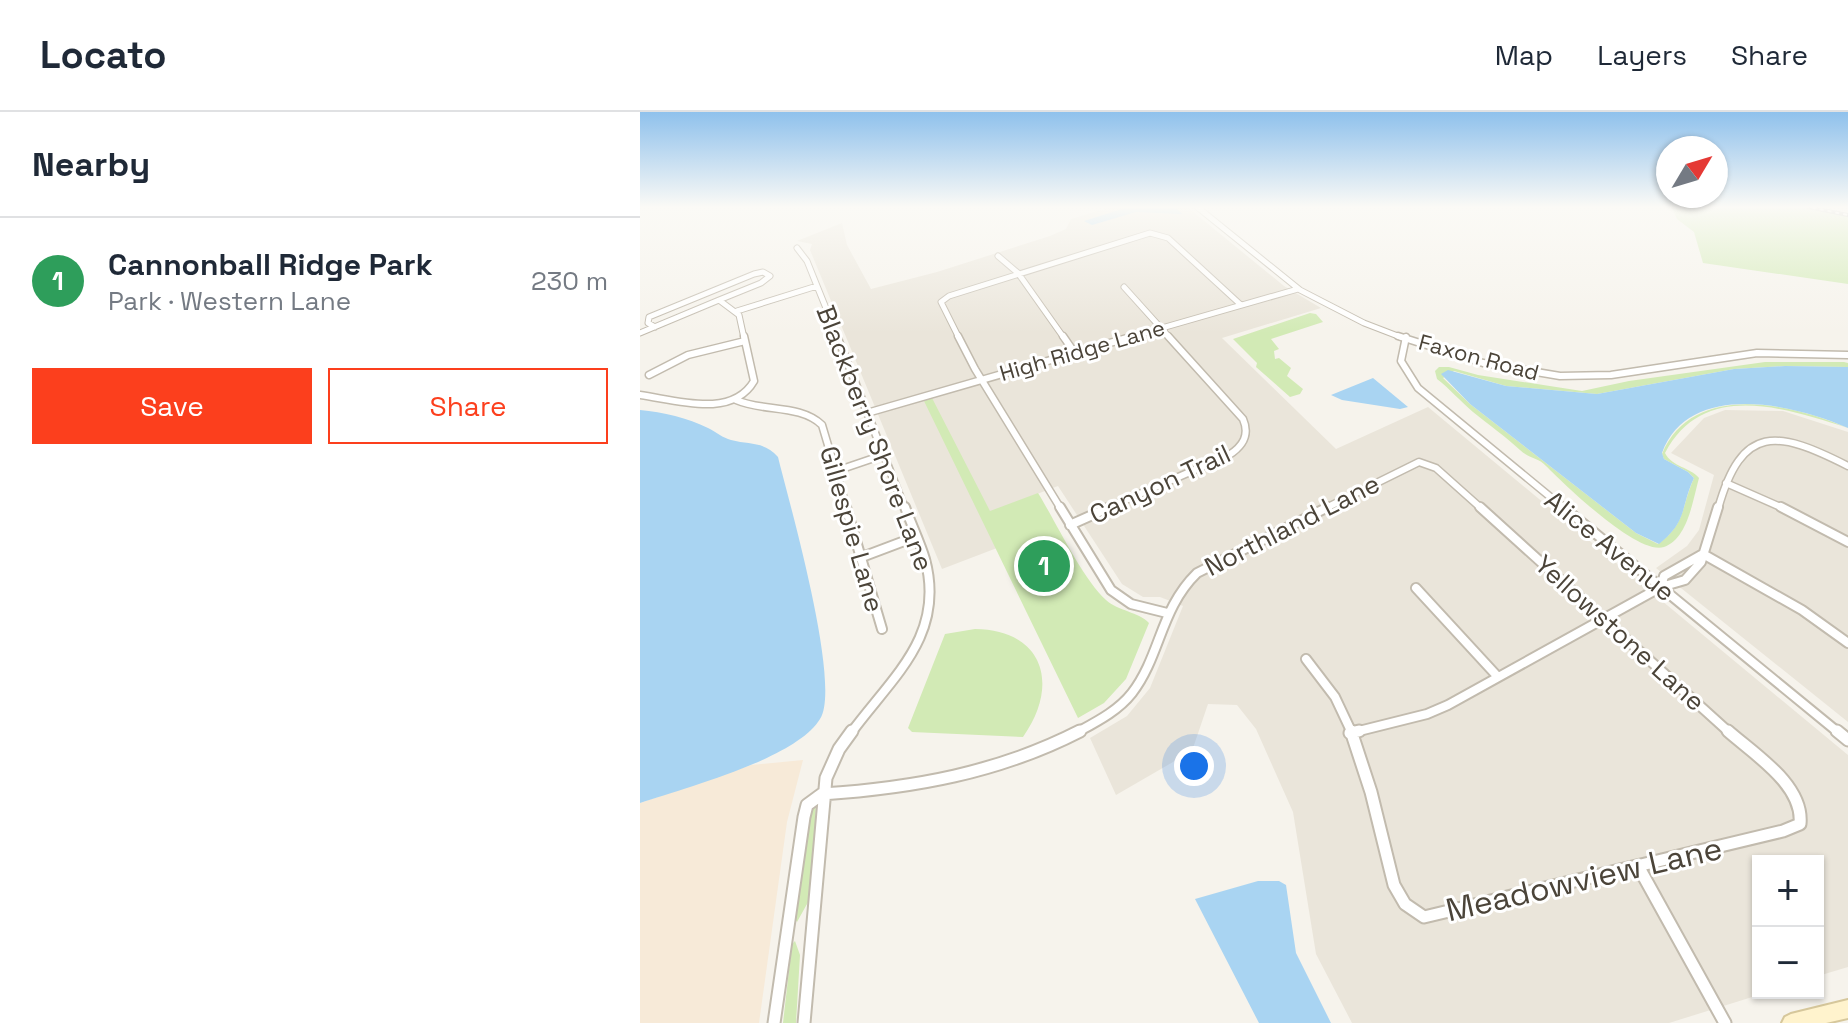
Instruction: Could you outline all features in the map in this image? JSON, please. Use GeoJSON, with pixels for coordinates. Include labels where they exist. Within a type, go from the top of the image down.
{"type":"FeatureCollection","features":[{"type":"Feature","properties":{"kind":"main road"},"geometry":{"type":"LineString","coordinates":[[1791,1023],[1848,1009]]}},
{"type":"Feature","properties":{"kind":"street","name":"Blackberry Shore Lane"},"geometry":{"type":"LineString","coordinates":[[798,249],[804,254],[915,537],[930,579],[933,602],[917,648],[842,746],[829,770],[822,794],[825,808],[804,1023]]}},
{"type":"Feature","properties":{"kind":"street"},"geometry":{"type":"LineString","coordinates":[[1093,249],[942,300],[947,316],[981,379],[1111,590],[1131,604],[1167,613]]}},
{"type":"Feature","properties":{"kind":"street"},"geometry":{"type":"LineString","coordinates":[[1179,249],[1241,305]]}},
{"type":"Feature","properties":{"kind":"street","name":"Faxon Road"},"geometry":{"type":"LineString","coordinates":[[1248,249],[1298,289],[1331,308],[1406,337],[1498,366],[1560,376],[1629,373],[1760,353],[1848,355]]}},
{"type":"Feature","properties":{"kind":"street"},"geometry":{"type":"LineString","coordinates":[[998,256],[1018,273],[1074,352]]}},
{"type":"Feature","properties":{"kind":"street"},"geometry":{"type":"LineString","coordinates":[[640,333],[655,327],[719,300],[763,282],[770,276],[763,272],[754,274],[649,317],[648,323],[655,327]]}},
{"type":"Feature","properties":{"kind":"street"},"geometry":{"type":"LineString","coordinates":[[737,311],[817,286]]}},
{"type":"Feature","properties":{"kind":"street"},"geometry":{"type":"LineString","coordinates":[[1124,287],[1161,328]]}},
{"type":"Feature","properties":{"kind":"street","name":"High Ridge Lane"},"geometry":{"type":"LineString","coordinates":[[867,413],[1298,289]]}},
{"type":"Feature","properties":{"kind":"street"},"geometry":{"type":"LineString","coordinates":[[719,300],[737,311],[754,381],[749,392],[736,400]]}},
{"type":"Feature","properties":{"kind":"street","name":"Canyon Trail"},"geometry":{"type":"LineString","coordinates":[[1070,525],[1229,455],[1245,442],[1247,429],[1243,419],[1161,328]]}},
{"type":"Feature","properties":{"kind":"street","name":"Alice Avenue"},"geometry":{"type":"LineString","coordinates":[[1406,337],[1399,350],[1400,363],[1408,379],[1848,740]]}},
{"type":"Feature","properties":{"kind":"street"},"geometry":{"type":"LineString","coordinates":[[649,375],[688,355],[745,341]]}},
{"type":"Feature","properties":{"kind":"street","name":"Gillespie Lane"},"geometry":{"type":"LineString","coordinates":[[640,395],[712,405],[736,400],[749,407],[818,419],[882,629]]}},
{"type":"Feature","properties":{"kind":"street"},"geometry":{"type":"LineString","coordinates":[[1306,659],[1326,678],[1350,733],[1427,714],[1661,587],[1676,586],[1691,575],[1703,563],[1703,554],[1735,462],[1762,442],[1797,444],[1848,466]]}},
{"type":"Feature","properties":{"kind":"street"},"geometry":{"type":"LineString","coordinates":[[836,471],[883,455]]}},
{"type":"Feature","properties":{"kind":"street","name":"Northland Lane"},"geometry":{"type":"LineString","coordinates":[[822,794],[903,789],[950,780],[1003,766],[1049,748],[1105,717],[1125,702],[1141,678],[1179,591],[1197,573],[1411,463],[1423,462]]}},
{"type":"Feature","properties":{"kind":"street","name":"Yellowstone Lane"},"geometry":{"type":"LineString","coordinates":[[1423,462],[1436,468],[1767,767],[1795,797],[1802,816]]}},
{"type":"Feature","properties":{"kind":"street"},"geometry":{"type":"LineString","coordinates":[[1726,483],[1763,498],[1848,542]]}},
{"type":"Feature","properties":{"kind":"street"},"geometry":{"type":"LineString","coordinates":[[862,557],[915,537]]}},
{"type":"Feature","properties":{"kind":"street"},"geometry":{"type":"LineString","coordinates":[[1661,587],[1664,576],[1703,554]]}},
{"type":"Feature","properties":{"kind":"street"},"geometry":{"type":"LineString","coordinates":[[1703,554],[1802,610],[1848,643]]}},
{"type":"Feature","properties":{"kind":"street"},"geometry":{"type":"LineString","coordinates":[[1416,588],[1498,677]]}},
{"type":"Feature","properties":{"kind":"street","name":"Meadowview Lane"},"geometry":{"type":"LineString","coordinates":[[1350,733],[1374,800],[1399,898],[1424,917],[1795,828],[1802,816]]}},
{"type":"Feature","properties":{"kind":"street","name":"Blackberry Shore Lane"},"geometry":{"type":"LineString","coordinates":[[774,1023],[804,817],[807,805],[822,794]]}},
{"type":"Feature","properties":{"kind":"street"},"geometry":{"type":"LineString","coordinates":[[1638,866],[1725,1023]]}},
{"type":"Feature","properties":{"kind":"shaded area"},"geometry":{"type":"Polygon","coordinates":[[[810,249],[849,249],[871,289],[1011,249],[1238,249],[1284,286],[1321,308],[1222,338],[1336,449],[1428,407],[1848,755],[1848,967],[1824,974],[1824,855],[1752,855],[1752,997],[1669,1023],[1352,1023],[1316,954],[1293,812],[1256,729],[1237,705],[1208,704],[1192,751],[1116,795],[1090,738],[1127,716],[1150,688],[1183,606],[1160,597],[1143,597],[1122,584],[1058,486],[990,512],[925,401],[997,548],[942,569],[810,249]]]}},
{"type":"Feature","properties":{"kind":"shaded area"},"geometry":{"type":"Polygon","coordinates":[[[1725,410],[1783,411],[1848,432],[1848,722],[1656,568],[1687,546],[1699,530],[1714,475],[1671,453],[1704,418],[1725,410]]]}},
{"type":"Feature","properties":{"kind":"shaded area"},"geometry":{"type":"Polygon","coordinates":[[[803,760],[787,822],[759,1023],[640,1023],[640,803],[751,765],[803,760]]]}},
{"type":"Feature","properties":{"kind":"green space"},"geometry":{"type":"Polygon","coordinates":[[[1699,249],[1848,249],[1848,284],[1703,263],[1699,249]]]}},
{"type":"Feature","properties":{"kind":"green space"},"geometry":{"type":"Polygon","coordinates":[[[1310,313],[1316,314],[1323,322],[1271,339],[1279,349],[1274,351],[1275,359],[1279,358],[1291,368],[1287,376],[1303,389],[1300,394],[1290,397],[1256,367],[1257,363],[1233,339],[1310,313]]]}},
{"type":"Feature","properties":{"kind":"green space"},"geometry":{"type":"Polygon","coordinates":[[[1765,362],[1844,362],[1848,363],[1848,367],[1734,369],[1597,394],[1506,386],[1454,371],[1443,378],[1470,404],[1636,533],[1658,544],[1678,522],[1694,478],[1664,459],[1662,454],[1676,431],[1696,416],[1719,407],[1745,404],[1772,406],[1799,411],[1848,428],[1774,408],[1724,408],[1701,415],[1682,430],[1665,453],[1699,478],[1684,527],[1672,543],[1664,547],[1652,547],[1637,541],[1602,517],[1543,463],[1523,453],[1473,412],[1437,379],[1435,371],[1439,367],[1449,367],[1478,375],[1582,391],[1629,381],[1765,362]]]}},
{"type":"Feature","properties":{"kind":"green space"},"geometry":{"type":"Polygon","coordinates":[[[932,398],[990,511],[1038,493],[1097,590],[1111,604],[1149,623],[1126,679],[1104,703],[1078,718],[924,401],[932,398]]]}},
{"type":"Feature","properties":{"kind":"green space"},"geometry":{"type":"Polygon","coordinates":[[[975,629],[998,632],[1017,639],[1030,650],[1039,664],[1041,698],[1023,737],[912,732],[908,728],[945,634],[975,629]]]}},
{"type":"Feature","properties":{"kind":"green space"},"geometry":{"type":"Polygon","coordinates":[[[816,805],[812,895],[797,922],[811,807],[816,805]]]}},
{"type":"Feature","properties":{"kind":"green space"},"geometry":{"type":"Polygon","coordinates":[[[795,941],[800,955],[796,1023],[783,1023],[792,944],[795,941]]]}},
{"type":"Feature","properties":{"kind":"water"},"geometry":{"type":"Polygon","coordinates":[[[1848,367],[1848,428],[1826,419],[1773,406],[1745,404],[1718,407],[1695,415],[1676,430],[1662,453],[1664,459],[1694,478],[1679,521],[1659,544],[1636,533],[1470,404],[1441,374],[1448,370],[1506,386],[1597,394],[1734,369],[1848,367]]]}},
{"type":"Feature","properties":{"kind":"water"},"geometry":{"type":"Polygon","coordinates":[[[1373,378],[1408,407],[1400,409],[1342,400],[1331,395],[1373,378]]]}},
{"type":"Feature","properties":{"kind":"water"},"geometry":{"type":"Polygon","coordinates":[[[640,410],[692,421],[728,439],[762,446],[778,457],[819,633],[825,700],[820,719],[788,747],[738,770],[640,803],[640,410]]]}},
{"type":"Feature","properties":{"kind":"water"},"geometry":{"type":"Polygon","coordinates":[[[1258,881],[1279,881],[1286,885],[1296,953],[1331,1023],[1259,1023],[1195,899],[1258,881]]]}},
{"type":"Feature","properties":{"kind":"place","name":"Cannonball Ridge Park"},"geometry":{"type":"Point","coordinates":[1044,566]}}]}
